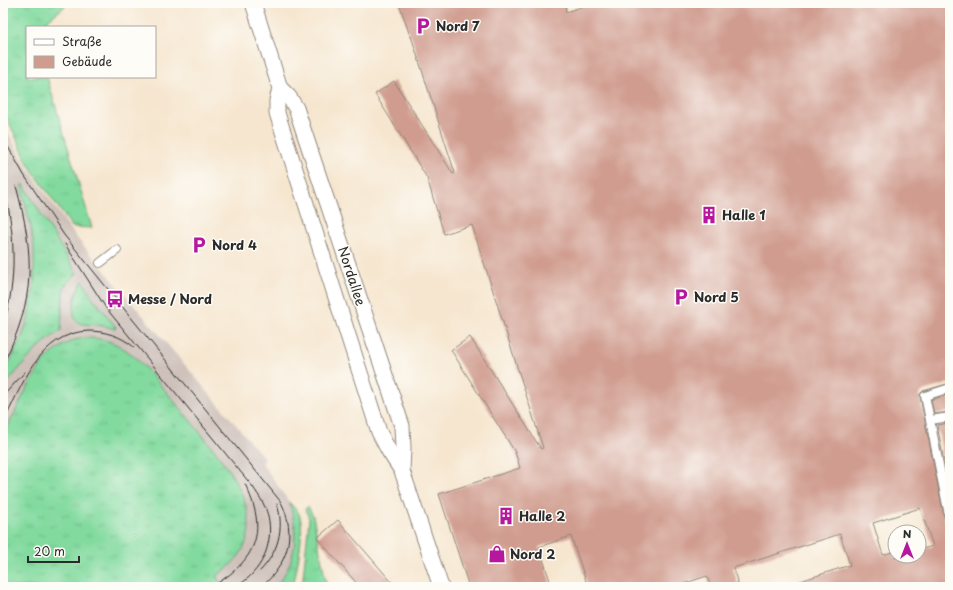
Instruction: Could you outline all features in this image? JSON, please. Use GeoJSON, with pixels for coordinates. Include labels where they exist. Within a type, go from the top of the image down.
{"type":"FeatureCollection","features":[{"type":"Feature","properties":{"kind":"street","name":"Nordallee"},"geometry":{"type":"LineString","coordinates":[[253,3],[280,88],[289,97],[296,108],[402,426],[402,471]]}},
{"type":"Feature","properties":{"kind":"street","name":"Nordallee"},"geometry":{"type":"LineString","coordinates":[[280,88],[277,101],[278,113],[379,432],[402,471],[441,587]]}},
{"type":"Feature","properties":{"kind":"lane"},"geometry":{"type":"LineString","coordinates":[[100,263],[117,250]]}},
{"type":"Feature","properties":{"kind":"lane"},"geometry":{"type":"LineString","coordinates":[[950,388],[925,396],[950,520]]}},
{"type":"Feature","properties":{"kind":"lane"},"geometry":{"type":"LineString","coordinates":[[930,420],[950,417]]}},
{"type":"Feature","properties":{"kind":"shaded area"},"geometry":{"type":"Polygon","coordinates":[[[3,124],[27,167],[76,237],[265,459],[262,463],[289,502],[293,514],[295,532],[292,556],[285,576],[275,587],[3,587],[3,310],[6,289],[8,233],[3,201],[3,124]]]}},
{"type":"Feature","properties":{"kind":"green space"},"geometry":{"type":"Polygon","coordinates":[[[3,3],[69,3],[42,26],[26,26],[26,78],[47,78],[92,228],[72,227],[28,164],[3,109],[3,3]]]}},
{"type":"Feature","properties":{"kind":"green space"},"geometry":{"type":"Polygon","coordinates":[[[23,184],[77,273],[65,285],[63,293],[61,331],[52,336],[37,349],[3,387],[3,376],[22,337],[28,319],[34,285],[34,248],[21,185],[23,184]]]}},
{"type":"Feature","properties":{"kind":"green space"},"geometry":{"type":"Polygon","coordinates":[[[3,201],[8,256],[7,283],[3,310],[3,201]]]}},
{"type":"Feature","properties":{"kind":"green space"},"geometry":{"type":"Polygon","coordinates":[[[83,281],[93,298],[116,327],[115,329],[97,325],[82,324],[74,317],[74,302],[78,289],[83,281]]]}},
{"type":"Feature","properties":{"kind":"green space"},"geometry":{"type":"Polygon","coordinates":[[[84,338],[111,342],[124,348],[135,357],[156,379],[219,456],[232,476],[243,497],[249,518],[247,539],[237,558],[216,576],[223,587],[3,587],[3,436],[27,388],[42,364],[50,355],[64,345],[74,340],[84,338]]]}},
{"type":"Feature","properties":{"kind":"green space"},"geometry":{"type":"Polygon","coordinates":[[[289,502],[296,509],[300,517],[301,542],[298,562],[293,587],[275,587],[288,568],[294,547],[294,525],[289,502]]]}},
{"type":"Feature","properties":{"kind":"green space"},"geometry":{"type":"Polygon","coordinates":[[[307,507],[313,516],[327,587],[302,587],[309,518],[305,509],[307,507]]]}},
{"type":"Feature","properties":{"kind":"building","name":"Halle 1"},"geometry":{"type":"Polygon","coordinates":[[[399,3],[565,3],[566,12],[593,3],[950,3],[950,383],[923,391],[920,394],[920,397],[945,521],[946,524],[950,525],[950,587],[791,587],[791,584],[850,565],[840,534],[733,568],[739,587],[711,587],[707,576],[674,587],[588,587],[571,536],[539,547],[552,587],[469,587],[439,494],[520,468],[515,452],[451,350],[470,337],[541,449],[543,448],[472,225],[444,234],[427,178],[375,94],[394,81],[453,174],[455,173],[399,3]]]}},
{"type":"Feature","properties":{"kind":"building"},"geometry":{"type":"Polygon","coordinates":[[[950,394],[950,412],[934,414],[931,400],[950,394]]]}},
{"type":"Feature","properties":{"kind":"building"},"geometry":{"type":"Polygon","coordinates":[[[950,423],[950,492],[937,425],[950,423]]]}},
{"type":"Feature","properties":{"kind":"building"},"geometry":{"type":"Polygon","coordinates":[[[338,520],[396,587],[360,587],[317,538],[338,520]]]}},
{"type":"Feature","properties":{"kind":"tram line"},"geometry":{"type":"LineString","coordinates":[[3,138],[24,175],[64,235],[281,502],[286,514],[288,526],[289,537],[287,548],[278,569],[261,587]]}},
{"type":"Feature","properties":{"kind":"tram line"},"geometry":{"type":"LineString","coordinates":[[3,183],[10,219],[13,255],[11,291],[3,327]]}},
{"type":"Feature","properties":{"kind":"tram line"},"geometry":{"type":"LineString","coordinates":[[3,364],[22,318],[27,297],[29,276],[27,234],[16,186]]}},
{"type":"Feature","properties":{"kind":"tram line"},"geometry":{"type":"LineString","coordinates":[[65,244],[106,308],[253,487],[263,503],[267,512],[270,530],[267,549],[259,566],[247,579],[236,587]]}},
{"type":"Feature","properties":{"kind":"tram line"},"geometry":{"type":"LineString","coordinates":[[3,423],[17,393],[34,364],[45,351],[57,341],[71,334],[94,331],[107,333],[118,337],[134,347]]}},
{"type":"Feature","properties":{"kind":"tram line"},"geometry":{"type":"LineString","coordinates":[[3,396],[25,372]]}},
{"type":"Feature","properties":{"kind":"tram line"},"geometry":{"type":"LineString","coordinates":[[211,587],[239,567],[248,556],[254,544],[257,531],[256,517],[252,501],[245,484]]}},
{"type":"Feature","properties":{"kind":"tram line"},"geometry":{"type":"LineString","coordinates":[[260,571],[271,556],[278,540],[280,522],[277,504]]}},
{"type":"Feature","properties":{"kind":"place","name":"Nord 7"},"geometry":{"type":"Point","coordinates":[423,26]}},
{"type":"Feature","properties":{"kind":"place","name":"Halle 1"},"geometry":{"type":"Point","coordinates":[709,215]}},
{"type":"Feature","properties":{"kind":"place","name":"Nord 4"},"geometry":{"type":"Point","coordinates":[199,245]}},
{"type":"Feature","properties":{"kind":"place","name":"Nord 5"},"geometry":{"type":"Point","coordinates":[681,297]}},
{"type":"Feature","properties":{"kind":"place","name":"Messe / Nord"},"geometry":{"type":"Point","coordinates":[115,299]}},
{"type":"Feature","properties":{"kind":"place","name":"Halle 2"},"geometry":{"type":"Point","coordinates":[506,516]}},
{"type":"Feature","properties":{"kind":"place","name":"Nord 2"},"geometry":{"type":"Point","coordinates":[497,554]}}]}
